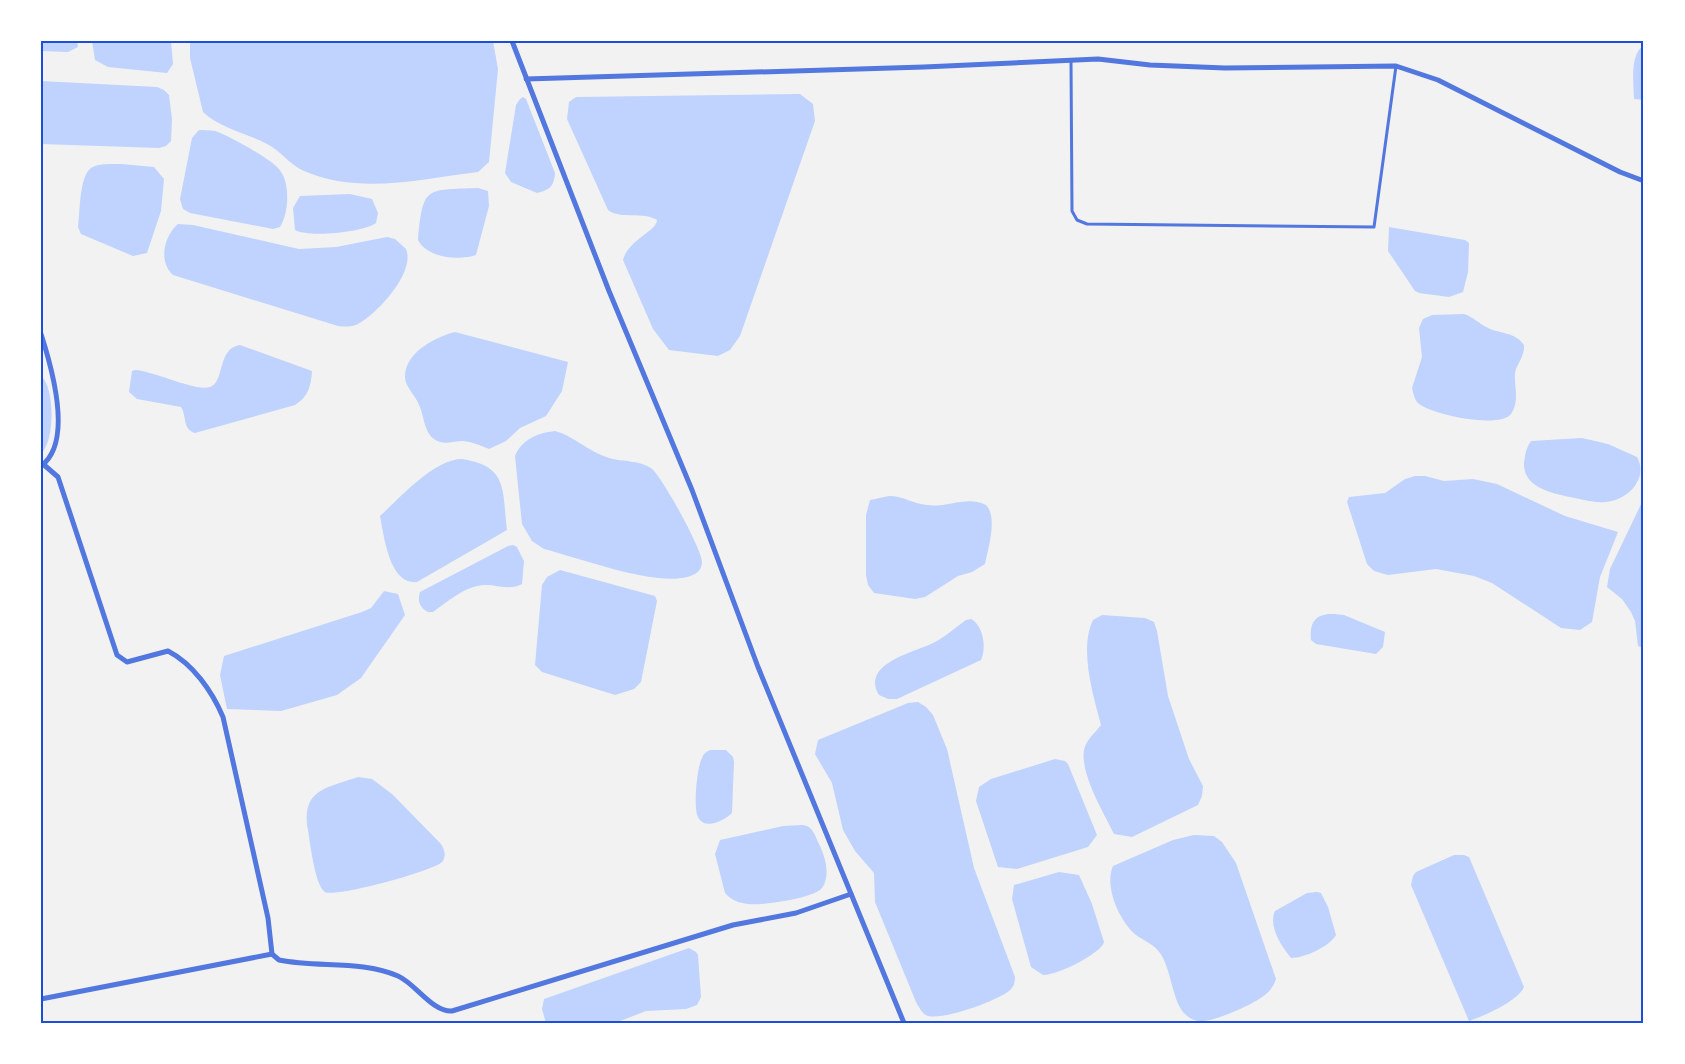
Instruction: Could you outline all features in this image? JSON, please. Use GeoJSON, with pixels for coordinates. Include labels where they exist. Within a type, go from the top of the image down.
{"type":"FeatureCollection","features":[{"type":"Feature","properties":{"kind":"street"},"geometry":{"type":"LineString","coordinates":[[512,41],[608,290],[692,490],[758,667],[904,1023]]}},
{"type":"Feature","properties":{"kind":"street"},"geometry":{"type":"LineString","coordinates":[[526,79],[904,68],[1098,58],[1150,65],[1225,68],[1396,66],[1438,80],[1620,172],[1644,181]]}},
{"type":"Feature","properties":{"kind":"street"},"geometry":{"type":"LineString","coordinates":[[41,334],[54,374],[58,410],[51,457],[42,465],[58,477],[117,655],[127,662],[168,651],[182,658],[216,702],[223,717],[264,899],[272,954],[279,960],[347,965],[384,971],[408,982],[442,1010],[452,1011],[724,928],[796,913],[851,894]]}},
{"type":"Feature","properties":{"kind":"street"},"geometry":{"type":"LineString","coordinates":[[41,999],[272,954]]}},
{"type":"Feature","properties":{"kind":"lane"},"geometry":{"type":"LineString","coordinates":[[1071,60],[1072,211],[1077,220],[1086,224],[1374,227],[1396,66]]}},
{"type":"Feature","properties":{"kind":"water"},"geometry":{"type":"Polygon","coordinates":[[[41,41],[77,41],[78,47],[68,52],[41,51],[41,41]]]}},
{"type":"Feature","properties":{"kind":"water"},"geometry":{"type":"Polygon","coordinates":[[[92,41],[171,41],[173,64],[167,73],[108,67],[95,60],[92,41]]]}},
{"type":"Feature","properties":{"kind":"water"},"geometry":{"type":"Polygon","coordinates":[[[190,41],[493,41],[498,69],[489,162],[478,172],[390,183],[368,184],[347,182],[325,178],[304,171],[272,147],[217,122],[203,112],[190,58],[190,41]]]}},
{"type":"Feature","properties":{"kind":"water"},"geometry":{"type":"Polygon","coordinates":[[[1644,45],[1644,100],[1634,99],[1633,78],[1636,55],[1644,45]]]}},
{"type":"Feature","properties":{"kind":"water"},"geometry":{"type":"Polygon","coordinates":[[[41,81],[157,87],[164,90],[169,95],[172,119],[171,141],[166,146],[159,148],[41,144],[41,81]]]}},
{"type":"Feature","properties":{"kind":"water"},"geometry":{"type":"Polygon","coordinates":[[[800,94],[813,104],[815,121],[740,336],[730,350],[718,356],[669,350],[653,329],[623,260],[630,247],[656,224],[657,220],[645,216],[619,215],[608,210],[567,119],[569,102],[576,97],[800,94]]]}},
{"type":"Feature","properties":{"kind":"water"},"geometry":{"type":"Polygon","coordinates":[[[523,97],[526,99],[555,173],[550,187],[545,191],[537,193],[511,182],[505,173],[516,105],[523,97]]]}},
{"type":"Feature","properties":{"kind":"water"},"geometry":{"type":"Polygon","coordinates":[[[199,130],[215,131],[229,137],[258,153],[278,168],[287,189],[287,206],[280,227],[273,229],[190,213],[183,209],[180,199],[192,138],[199,130]]]}},
{"type":"Feature","properties":{"kind":"water"},"geometry":{"type":"Polygon","coordinates":[[[122,164],[154,167],[164,179],[161,211],[147,253],[133,256],[81,234],[78,227],[82,187],[87,173],[97,165],[122,164]]]}},
{"type":"Feature","properties":{"kind":"water"},"geometry":{"type":"Polygon","coordinates":[[[478,188],[488,191],[489,206],[476,255],[453,258],[436,254],[422,246],[418,240],[425,200],[437,191],[478,188]]]}},
{"type":"Feature","properties":{"kind":"water"},"geometry":{"type":"Polygon","coordinates":[[[350,194],[372,199],[378,213],[376,223],[360,229],[336,233],[312,234],[295,230],[293,208],[300,196],[350,194]]]}},
{"type":"Feature","properties":{"kind":"water"},"geometry":{"type":"Polygon","coordinates":[[[178,224],[193,225],[299,249],[336,247],[387,237],[395,239],[406,249],[408,258],[400,280],[375,311],[356,325],[348,327],[338,326],[173,275],[165,263],[164,256],[169,235],[178,224]]]}},
{"type":"Feature","properties":{"kind":"water"},"geometry":{"type":"Polygon","coordinates":[[[1389,227],[1465,240],[1469,243],[1468,272],[1463,292],[1449,297],[1415,291],[1388,251],[1389,227]]]}},
{"type":"Feature","properties":{"kind":"water"},"geometry":{"type":"Polygon","coordinates":[[[1464,314],[1488,328],[1516,338],[1524,345],[1515,373],[1516,394],[1514,409],[1511,414],[1504,418],[1480,420],[1449,415],[1424,407],[1414,397],[1412,388],[1422,357],[1419,328],[1423,319],[1432,315],[1464,314]]]}},
{"type":"Feature","properties":{"kind":"water"},"geometry":{"type":"Polygon","coordinates":[[[455,332],[568,362],[562,391],[546,416],[520,428],[506,441],[489,449],[466,441],[444,443],[434,439],[428,432],[418,402],[406,382],[406,369],[415,354],[422,348],[430,342],[455,332]]]}},
{"type":"Feature","properties":{"kind":"water"},"geometry":{"type":"Polygon","coordinates":[[[240,345],[312,371],[310,386],[306,395],[295,405],[195,433],[188,429],[181,407],[137,399],[129,392],[132,371],[135,370],[195,387],[210,387],[218,379],[224,358],[228,352],[233,347],[240,345]]]}},
{"type":"Feature","properties":{"kind":"water"},"geometry":{"type":"Polygon","coordinates":[[[41,376],[46,382],[49,391],[52,415],[49,438],[46,447],[41,453],[41,376]]]}},
{"type":"Feature","properties":{"kind":"water"},"geometry":{"type":"Polygon","coordinates":[[[555,431],[569,436],[609,458],[642,464],[652,469],[672,499],[696,543],[702,562],[698,572],[687,577],[673,579],[656,578],[616,570],[544,549],[532,541],[522,524],[515,456],[526,441],[543,433],[555,431]]]}},
{"type":"Feature","properties":{"kind":"water"},"geometry":{"type":"Polygon","coordinates":[[[1582,438],[1608,444],[1637,457],[1640,465],[1638,481],[1628,493],[1613,501],[1594,502],[1550,492],[1542,489],[1529,479],[1525,472],[1524,463],[1525,454],[1531,441],[1582,438]]]}},
{"type":"Feature","properties":{"kind":"water"},"geometry":{"type":"Polygon","coordinates":[[[462,459],[477,462],[496,474],[503,492],[507,530],[417,582],[408,581],[400,576],[389,557],[380,516],[429,472],[440,465],[462,459]]]}},
{"type":"Feature","properties":{"kind":"water"},"geometry":{"type":"Polygon","coordinates":[[[1425,476],[1444,481],[1473,479],[1497,484],[1565,516],[1618,532],[1600,577],[1592,622],[1580,630],[1561,628],[1492,583],[1474,576],[1436,569],[1388,575],[1374,571],[1367,564],[1347,502],[1349,497],[1385,493],[1405,479],[1425,476]]]}},
{"type":"Feature","properties":{"kind":"water"},"geometry":{"type":"Polygon","coordinates":[[[889,496],[927,505],[972,501],[986,505],[990,510],[992,525],[985,564],[972,572],[958,576],[925,597],[915,599],[874,593],[868,585],[866,575],[866,515],[870,500],[889,496]]]}},
{"type":"Feature","properties":{"kind":"water"},"geometry":{"type":"Polygon","coordinates":[[[1644,498],[1644,648],[1638,646],[1635,621],[1631,612],[1622,599],[1607,587],[1610,569],[1644,498]]]}},
{"type":"Feature","properties":{"kind":"water"},"geometry":{"type":"Polygon","coordinates":[[[513,545],[517,547],[524,561],[522,584],[513,587],[476,586],[456,595],[433,612],[428,612],[421,606],[419,601],[420,592],[513,545]]]}},
{"type":"Feature","properties":{"kind":"water"},"geometry":{"type":"Polygon","coordinates":[[[560,570],[655,596],[657,601],[641,682],[634,689],[615,695],[542,672],[535,665],[542,585],[547,577],[560,570]]]}},
{"type":"Feature","properties":{"kind":"water"},"geometry":{"type":"Polygon","coordinates":[[[384,591],[398,594],[405,615],[361,678],[337,695],[281,711],[227,709],[220,675],[224,656],[362,612],[371,608],[384,591]]]}},
{"type":"Feature","properties":{"kind":"water"},"geometry":{"type":"Polygon","coordinates":[[[1102,615],[1145,618],[1154,622],[1168,696],[1189,759],[1203,786],[1202,796],[1198,805],[1132,837],[1114,834],[1089,782],[1084,760],[1084,750],[1087,743],[1101,725],[1089,672],[1087,644],[1093,620],[1102,615]]]}},
{"type":"Feature","properties":{"kind":"water"},"geometry":{"type":"Polygon","coordinates":[[[1323,615],[1344,615],[1385,632],[1383,647],[1376,654],[1316,644],[1311,640],[1311,628],[1315,620],[1323,615]]]}},
{"type":"Feature","properties":{"kind":"water"},"geometry":{"type":"Polygon","coordinates":[[[971,619],[978,626],[983,637],[984,649],[981,660],[897,699],[888,699],[879,695],[875,684],[877,674],[884,666],[905,654],[937,641],[966,620],[971,619]]]}},
{"type":"Feature","properties":{"kind":"water"},"geometry":{"type":"Polygon","coordinates":[[[918,702],[933,715],[947,749],[974,868],[1015,977],[1012,988],[1002,995],[970,1009],[936,1016],[924,1014],[916,1002],[875,902],[874,873],[855,851],[843,830],[832,783],[815,754],[818,740],[908,703],[918,702]]]}},
{"type":"Feature","properties":{"kind":"water"},"geometry":{"type":"Polygon","coordinates":[[[710,750],[726,750],[733,757],[734,762],[732,813],[725,819],[710,824],[701,821],[698,817],[696,797],[700,763],[704,754],[710,750]]]}},
{"type":"Feature","properties":{"kind":"water"},"geometry":{"type":"Polygon","coordinates":[[[1055,759],[1065,761],[1068,764],[1097,835],[1088,847],[1017,869],[998,867],[976,801],[979,787],[991,779],[1055,759]]]}},
{"type":"Feature","properties":{"kind":"water"},"geometry":{"type":"Polygon","coordinates":[[[358,777],[372,779],[392,794],[441,844],[445,855],[442,862],[435,866],[404,877],[364,888],[333,893],[325,892],[318,881],[314,863],[308,830],[308,806],[319,792],[358,777]]]}},
{"type":"Feature","properties":{"kind":"water"},"geometry":{"type":"Polygon","coordinates":[[[803,825],[809,827],[813,832],[823,854],[827,872],[822,888],[817,892],[799,898],[755,904],[738,902],[725,893],[715,854],[720,840],[783,826],[803,825]]]}},
{"type":"Feature","properties":{"kind":"water"},"geometry":{"type":"Polygon","coordinates":[[[1194,835],[1214,836],[1222,842],[1236,863],[1276,979],[1269,991],[1254,1002],[1227,1015],[1201,1021],[1190,1018],[1181,1010],[1164,960],[1158,950],[1136,935],[1124,921],[1115,903],[1110,883],[1113,866],[1173,840],[1194,835]]]}},
{"type":"Feature","properties":{"kind":"water"},"geometry":{"type":"Polygon","coordinates":[[[1454,855],[1469,857],[1524,987],[1508,1003],[1469,1021],[1411,885],[1416,872],[1454,855]]]}},
{"type":"Feature","properties":{"kind":"water"},"geometry":{"type":"Polygon","coordinates":[[[1059,872],[1079,875],[1092,904],[1104,942],[1101,947],[1087,958],[1057,972],[1043,975],[1031,967],[1012,899],[1014,885],[1059,872]]]}},
{"type":"Feature","properties":{"kind":"water"},"geometry":{"type":"Polygon","coordinates":[[[1307,893],[1321,893],[1328,907],[1336,935],[1328,944],[1316,951],[1291,958],[1283,948],[1274,929],[1273,917],[1275,911],[1307,893]]]}},
{"type":"Feature","properties":{"kind":"water"},"geometry":{"type":"Polygon","coordinates":[[[689,948],[698,955],[701,997],[697,1005],[686,1009],[646,1011],[615,1023],[546,1023],[542,1009],[544,999],[689,948]]]}}]}
